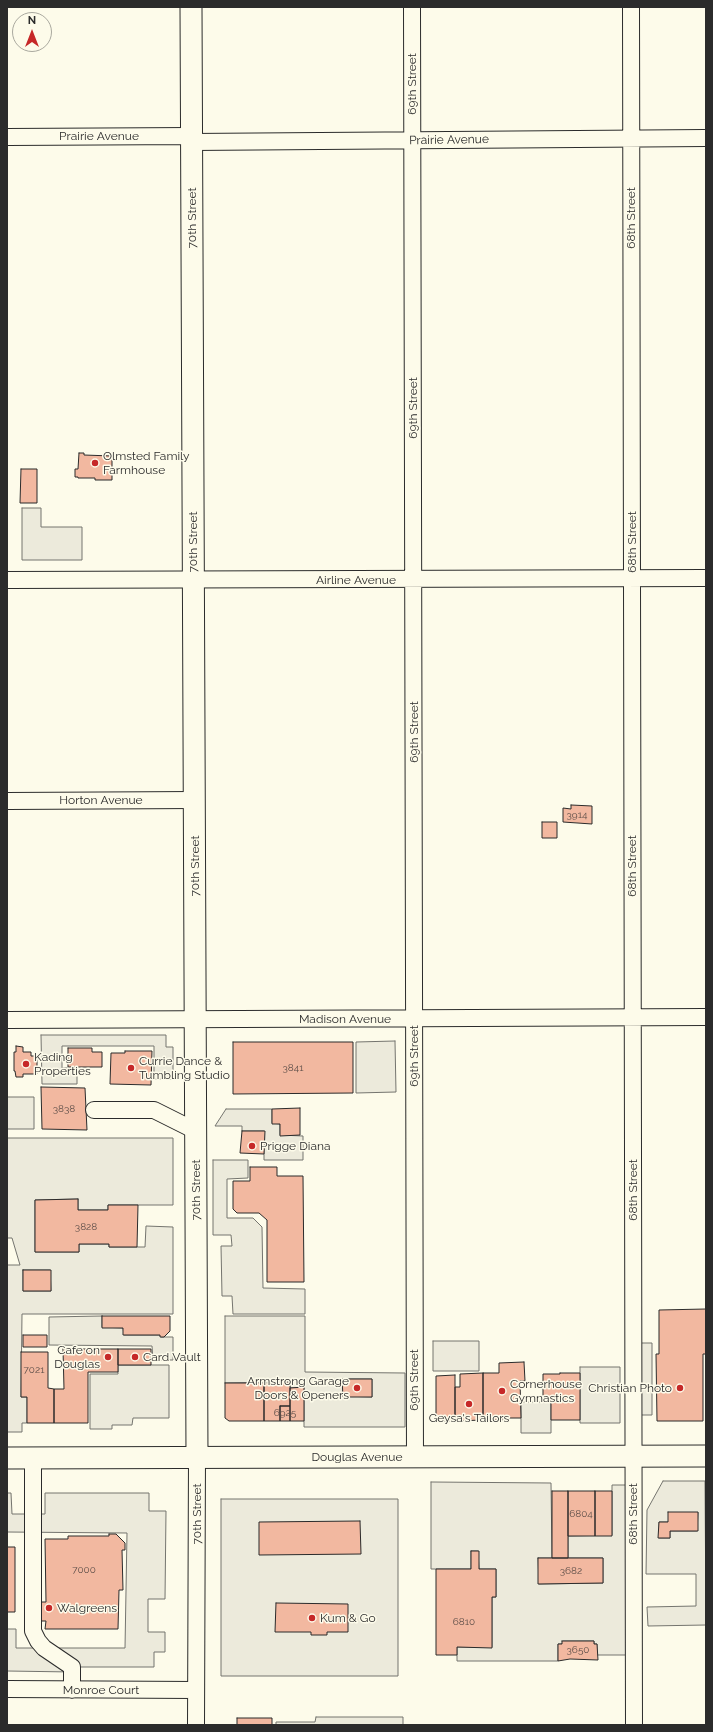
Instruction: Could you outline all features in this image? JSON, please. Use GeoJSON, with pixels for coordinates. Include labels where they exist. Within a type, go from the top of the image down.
{"type":"FeatureCollection","features":[{"type":"Feature","properties":{"kind":"main road","name":"70th Street"},"geometry":{"type":"LineString","coordinates":[[191,7],[197,1457]]}},
{"type":"Feature","properties":{"kind":"main road","name":"Douglas Avenue"},"geometry":{"type":"LineString","coordinates":[[7,1458],[706,1456]]}},
{"type":"Feature","properties":{"kind":"street","name":"69th Street"},"geometry":{"type":"LineString","coordinates":[[412,7],[415,1457]]}},
{"type":"Feature","properties":{"kind":"street","name":"68th Street"},"geometry":{"type":"LineString","coordinates":[[631,7],[634,1725]]}},
{"type":"Feature","properties":{"kind":"street","name":"Prairie Avenue"},"geometry":{"type":"LineString","coordinates":[[7,137],[413,140],[706,138]]}},
{"type":"Feature","properties":{"kind":"street","name":"Airline Avenue"},"geometry":{"type":"LineString","coordinates":[[7,580],[706,578]]}},
{"type":"Feature","properties":{"kind":"street","name":"Horton Avenue"},"geometry":{"type":"LineString","coordinates":[[7,801],[195,800]]}},
{"type":"Feature","properties":{"kind":"street","name":"Madison Avenue"},"geometry":{"type":"LineString","coordinates":[[7,1020],[706,1017]]}},
{"type":"Feature","properties":{"kind":"street"},"geometry":{"type":"LineString","coordinates":[[94,1110],[154,1110],[196,1131]]}},
{"type":"Feature","properties":{"kind":"street","name":"70th Street"},"geometry":{"type":"LineString","coordinates":[[196,1725],[197,1457]]}},
{"type":"Feature","properties":{"kind":"street"},"geometry":{"type":"LineString","coordinates":[[33,1458],[33,1631],[38,1641],[44,1648],[72,1667],[72,1690]]}},
{"type":"Feature","properties":{"kind":"street","name":"Monroe Court"},"geometry":{"type":"LineString","coordinates":[[7,1690],[196,1690]]}},
{"type":"Feature","properties":{"kind":"shaded area"},"geometry":{"type":"Polygon","coordinates":[[[22,508],[41,508],[41,527],[82,527],[82,560],[22,560],[22,508]]]}},
{"type":"Feature","properties":{"kind":"shaded area"},"geometry":{"type":"Polygon","coordinates":[[[41,1035],[166,1035],[166,1047],[173,1047],[173,1079],[154,1079],[154,1046],[62,1046],[62,1068],[77,1068],[77,1084],[42,1084],[41,1035]]]}},
{"type":"Feature","properties":{"kind":"shaded area"},"geometry":{"type":"Polygon","coordinates":[[[395,1041],[396,1092],[356,1093],[356,1042],[395,1041]]]}},
{"type":"Feature","properties":{"kind":"shaded area"},"geometry":{"type":"Polygon","coordinates":[[[7,1097],[34,1097],[34,1129],[7,1129],[7,1097]]]}},
{"type":"Feature","properties":{"kind":"shaded area"},"geometry":{"type":"Polygon","coordinates":[[[226,1109],[272,1109],[272,1123],[280,1124],[280,1135],[303,1136],[303,1160],[264,1160],[264,1131],[242,1131],[242,1126],[215,1126],[226,1109]]]}},
{"type":"Feature","properties":{"kind":"shaded area"},"geometry":{"type":"Polygon","coordinates":[[[7,1138],[173,1138],[173,1205],[108,1205],[108,1210],[78,1210],[78,1199],[35,1200],[35,1252],[79,1252],[79,1244],[109,1244],[109,1247],[145,1247],[146,1226],[173,1227],[173,1314],[22,1314],[21,1397],[27,1397],[27,1423],[22,1423],[22,1432],[7,1432],[7,1265],[20,1265],[12,1238],[7,1238],[7,1138]],[[23,1270],[23,1291],[51,1291],[50,1270],[23,1270]]]}},
{"type":"Feature","properties":{"kind":"shaded area"},"geometry":{"type":"Polygon","coordinates":[[[213,1160],[248,1160],[248,1178],[227,1179],[227,1218],[253,1218],[262,1227],[263,1288],[305,1289],[305,1314],[233,1314],[232,1296],[222,1296],[221,1246],[232,1246],[231,1235],[213,1235],[213,1160]]]}},
{"type":"Feature","properties":{"kind":"shaded area"},"geometry":{"type":"Polygon","coordinates":[[[102,1316],[102,1327],[123,1328],[124,1335],[160,1335],[161,1337],[173,1337],[173,1360],[153,1360],[152,1346],[49,1345],[49,1317],[102,1316]]]}},
{"type":"Feature","properties":{"kind":"shaded area"},"geometry":{"type":"Polygon","coordinates":[[[225,1316],[305,1316],[305,1372],[405,1373],[405,1427],[304,1427],[304,1387],[290,1388],[290,1382],[225,1383],[225,1316]],[[343,1379],[343,1396],[372,1397],[372,1379],[343,1379]]]}},
{"type":"Feature","properties":{"kind":"shaded area"},"geometry":{"type":"Polygon","coordinates":[[[433,1341],[479,1341],[479,1371],[433,1371],[433,1341]]]}},
{"type":"Feature","properties":{"kind":"shaded area"},"geometry":{"type":"Polygon","coordinates":[[[633,1343],[652,1343],[652,1415],[633,1415],[633,1343]]]}},
{"type":"Feature","properties":{"kind":"shaded area"},"geometry":{"type":"Polygon","coordinates":[[[118,1365],[169,1365],[169,1418],[133,1418],[132,1425],[112,1425],[112,1429],[90,1429],[90,1374],[118,1374],[118,1365]]]}},
{"type":"Feature","properties":{"kind":"shaded area"},"geometry":{"type":"Polygon","coordinates":[[[580,1367],[620,1367],[620,1423],[580,1423],[580,1367]]]}},
{"type":"Feature","properties":{"kind":"shaded area"},"geometry":{"type":"Polygon","coordinates":[[[521,1402],[551,1402],[551,1433],[521,1433],[521,1402]]]}},
{"type":"Feature","properties":{"kind":"shaded area"},"geometry":{"type":"Polygon","coordinates":[[[663,1481],[705,1481],[706,1625],[648,1626],[647,1607],[696,1606],[696,1574],[646,1574],[647,1510],[663,1481]],[[698,1513],[668,1522],[659,1522],[659,1538],[670,1538],[670,1531],[697,1531],[698,1513]]]}},
{"type":"Feature","properties":{"kind":"shaded area"},"geometry":{"type":"Polygon","coordinates":[[[431,1482],[551,1483],[552,1558],[538,1558],[539,1584],[603,1583],[603,1558],[568,1558],[568,1536],[612,1535],[612,1485],[633,1485],[634,1655],[597,1655],[597,1644],[594,1644],[594,1641],[563,1641],[562,1644],[558,1644],[558,1661],[457,1661],[457,1647],[492,1647],[492,1597],[496,1597],[496,1569],[479,1569],[478,1551],[471,1551],[471,1569],[431,1569],[431,1482]]]}},
{"type":"Feature","properties":{"kind":"shaded area"},"geometry":{"type":"Polygon","coordinates":[[[7,1493],[11,1493],[12,1514],[45,1514],[45,1493],[149,1493],[149,1511],[166,1511],[165,1599],[148,1599],[148,1632],[165,1632],[165,1652],[154,1652],[154,1667],[72,1667],[72,1672],[7,1671],[7,1629],[16,1629],[16,1648],[125,1648],[127,1533],[7,1532],[7,1493]]]}},
{"type":"Feature","properties":{"kind":"shaded area"},"geometry":{"type":"Polygon","coordinates":[[[221,1499],[398,1499],[398,1676],[221,1676],[221,1499]]]}},
{"type":"Feature","properties":{"kind":"shaded area"},"geometry":{"type":"Polygon","coordinates":[[[316,1717],[403,1717],[403,1725],[276,1725],[276,1722],[315,1722],[316,1717]]]}},
{"type":"Feature","properties":{"kind":"building","name":"Olmsted Family Farmhouse"},"geometry":{"type":"Polygon","coordinates":[[[79,453],[84,453],[84,455],[112,456],[112,480],[95,480],[95,478],[75,477],[75,469],[78,469],[79,453]]]}},
{"type":"Feature","properties":{"kind":"building"},"geometry":{"type":"Polygon","coordinates":[[[21,469],[37,469],[37,503],[20,503],[21,469]]]}},
{"type":"Feature","properties":{"kind":"building"},"geometry":{"type":"Polygon","coordinates":[[[571,805],[592,806],[592,824],[563,822],[563,808],[571,809],[571,805]]]}},
{"type":"Feature","properties":{"kind":"building"},"geometry":{"type":"Polygon","coordinates":[[[542,822],[557,822],[557,838],[542,838],[542,822]]]}},
{"type":"Feature","properties":{"kind":"building"},"geometry":{"type":"Polygon","coordinates":[[[233,1042],[353,1042],[353,1093],[233,1094],[233,1042]]]}},
{"type":"Feature","properties":{"kind":"building","name":"Kading Properties"},"geometry":{"type":"Polygon","coordinates":[[[16,1046],[23,1047],[23,1052],[31,1052],[31,1056],[37,1056],[37,1074],[23,1074],[23,1077],[16,1077],[14,1071],[14,1052],[16,1052],[16,1046]]]}},
{"type":"Feature","properties":{"kind":"building"},"geometry":{"type":"Polygon","coordinates":[[[68,1048],[92,1048],[92,1052],[102,1052],[102,1067],[68,1067],[68,1048]]]}},
{"type":"Feature","properties":{"kind":"building","name":"Currie Dance & Tumbling Studio"},"geometry":{"type":"Polygon","coordinates":[[[125,1051],[152,1051],[151,1085],[110,1084],[111,1053],[125,1053],[125,1051]]]}},
{"type":"Feature","properties":{"kind":"building"},"geometry":{"type":"Polygon","coordinates":[[[41,1087],[85,1088],[87,1130],[42,1129],[41,1087]]]}},
{"type":"Feature","properties":{"kind":"building"},"geometry":{"type":"Polygon","coordinates":[[[300,1108],[300,1135],[280,1136],[280,1124],[272,1124],[272,1109],[300,1108]]]}},
{"type":"Feature","properties":{"kind":"building","name":"Prigge Diana"},"geometry":{"type":"Polygon","coordinates":[[[242,1131],[265,1131],[264,1154],[240,1153],[242,1131]]]}},
{"type":"Feature","properties":{"kind":"building"},"geometry":{"type":"Polygon","coordinates":[[[250,1167],[277,1167],[277,1176],[303,1176],[304,1282],[267,1282],[267,1220],[259,1213],[237,1213],[233,1209],[233,1181],[250,1181],[250,1167]]]}},
{"type":"Feature","properties":{"kind":"building"},"geometry":{"type":"Polygon","coordinates":[[[78,1199],[78,1210],[108,1210],[108,1205],[138,1205],[137,1247],[109,1247],[109,1244],[79,1244],[79,1252],[35,1252],[35,1200],[78,1199]]]}},
{"type":"Feature","properties":{"kind":"building"},"geometry":{"type":"Polygon","coordinates":[[[23,1270],[51,1270],[51,1291],[23,1291],[23,1270]]]}},
{"type":"Feature","properties":{"kind":"building","name":"Christian Photo"},"geometry":{"type":"Polygon","coordinates":[[[706,1309],[706,1354],[703,1354],[703,1421],[657,1421],[656,1354],[659,1354],[659,1310],[706,1309]]]}},
{"type":"Feature","properties":{"kind":"building"},"geometry":{"type":"Polygon","coordinates":[[[102,1316],[170,1316],[170,1331],[164,1337],[160,1337],[160,1335],[123,1335],[123,1328],[102,1328],[102,1316]]]}},
{"type":"Feature","properties":{"kind":"building"},"geometry":{"type":"Polygon","coordinates":[[[23,1335],[47,1335],[47,1347],[23,1347],[23,1335]]]}},
{"type":"Feature","properties":{"kind":"building"},"geometry":{"type":"Polygon","coordinates":[[[63,1349],[118,1349],[118,1372],[88,1372],[88,1423],[54,1423],[54,1389],[64,1389],[63,1349]]]}},
{"type":"Feature","properties":{"kind":"building","name":"Card Vault"},"geometry":{"type":"Polygon","coordinates":[[[118,1349],[151,1349],[151,1365],[118,1365],[118,1349]]]}},
{"type":"Feature","properties":{"kind":"building"},"geometry":{"type":"Polygon","coordinates":[[[21,1352],[48,1352],[48,1388],[54,1389],[54,1423],[27,1423],[27,1397],[21,1397],[21,1352]]]}},
{"type":"Feature","properties":{"kind":"building","name":"Cornerhouse Gymnastics"},"geometry":{"type":"Polygon","coordinates":[[[524,1362],[525,1381],[520,1381],[521,1418],[483,1420],[483,1373],[499,1373],[499,1363],[524,1362]]]}},
{"type":"Feature","properties":{"kind":"building","name":"Geysa's Tailors"},"geometry":{"type":"Polygon","coordinates":[[[483,1373],[483,1420],[455,1421],[455,1387],[460,1387],[460,1374],[483,1373]]]}},
{"type":"Feature","properties":{"kind":"building"},"geometry":{"type":"Polygon","coordinates":[[[580,1373],[580,1420],[551,1420],[551,1402],[543,1402],[543,1374],[580,1373]]]}},
{"type":"Feature","properties":{"kind":"building"},"geometry":{"type":"Polygon","coordinates":[[[455,1375],[455,1421],[436,1421],[436,1376],[455,1375]]]}},
{"type":"Feature","properties":{"kind":"building","name":"Armstrong Garage Doors & Openers"},"geometry":{"type":"Polygon","coordinates":[[[342,1379],[372,1379],[372,1397],[343,1397],[342,1379]]]}},
{"type":"Feature","properties":{"kind":"building"},"geometry":{"type":"Polygon","coordinates":[[[290,1382],[290,1406],[280,1406],[280,1421],[264,1421],[264,1383],[290,1382]]]}},
{"type":"Feature","properties":{"kind":"building"},"geometry":{"type":"Polygon","coordinates":[[[225,1383],[264,1383],[264,1421],[229,1421],[225,1418],[225,1383]]]}},
{"type":"Feature","properties":{"kind":"building"},"geometry":{"type":"Polygon","coordinates":[[[304,1387],[304,1421],[290,1421],[290,1388],[304,1387]]]}},
{"type":"Feature","properties":{"kind":"building"},"geometry":{"type":"Polygon","coordinates":[[[280,1406],[290,1406],[290,1421],[280,1421],[280,1406]]]}},
{"type":"Feature","properties":{"kind":"building"},"geometry":{"type":"Polygon","coordinates":[[[552,1491],[568,1491],[568,1558],[552,1558],[552,1491]]]}},
{"type":"Feature","properties":{"kind":"building"},"geometry":{"type":"Polygon","coordinates":[[[568,1491],[595,1491],[595,1536],[568,1536],[568,1491]]]}},
{"type":"Feature","properties":{"kind":"building"},"geometry":{"type":"Polygon","coordinates":[[[595,1491],[612,1491],[612,1536],[595,1536],[595,1491]]]}},
{"type":"Feature","properties":{"kind":"building"},"geometry":{"type":"Polygon","coordinates":[[[668,1512],[698,1512],[698,1531],[670,1531],[670,1538],[658,1538],[659,1522],[668,1522],[668,1512]]]}},
{"type":"Feature","properties":{"kind":"building"},"geometry":{"type":"Polygon","coordinates":[[[360,1521],[361,1554],[259,1555],[259,1522],[360,1521]]]}},
{"type":"Feature","properties":{"kind":"building","name":"Walgreens"},"geometry":{"type":"Polygon","coordinates":[[[109,1534],[116,1534],[125,1543],[125,1550],[122,1550],[123,1590],[119,1590],[118,1629],[45,1629],[46,1621],[33,1621],[33,1602],[46,1602],[45,1539],[68,1539],[68,1536],[109,1536],[109,1534]]]}},
{"type":"Feature","properties":{"kind":"building"},"geometry":{"type":"Polygon","coordinates":[[[7,1547],[15,1547],[15,1612],[7,1612],[7,1547]]]}},
{"type":"Feature","properties":{"kind":"building"},"geometry":{"type":"Polygon","coordinates":[[[471,1551],[479,1551],[479,1569],[496,1569],[496,1597],[492,1597],[492,1648],[457,1647],[457,1655],[436,1655],[436,1569],[471,1569],[471,1551]]]}},
{"type":"Feature","properties":{"kind":"building"},"geometry":{"type":"Polygon","coordinates":[[[538,1558],[603,1558],[603,1583],[538,1584],[538,1558]]]}},
{"type":"Feature","properties":{"kind":"building","name":"Kum & Go"},"geometry":{"type":"Polygon","coordinates":[[[276,1603],[348,1604],[348,1632],[327,1632],[327,1635],[311,1635],[311,1632],[275,1632],[276,1603]]]}},
{"type":"Feature","properties":{"kind":"building"},"geometry":{"type":"Polygon","coordinates":[[[562,1641],[594,1641],[594,1644],[597,1644],[598,1660],[570,1659],[558,1661],[558,1644],[562,1644],[562,1641]]]}},
{"type":"Feature","properties":{"kind":"building"},"geometry":{"type":"Polygon","coordinates":[[[237,1718],[272,1718],[272,1725],[237,1725],[237,1718]]]}},
{"type":"Feature","properties":{"kind":"place","name":"Olmsted Family Farmhouse"},"geometry":{"type":"Point","coordinates":[95,463]}},
{"type":"Feature","properties":{"kind":"place","name":"Kading Properties"},"geometry":{"type":"Point","coordinates":[26,1064]}},
{"type":"Feature","properties":{"kind":"place","name":"Currie Dance & Tumbling Studio"},"geometry":{"type":"Point","coordinates":[131,1068]}},
{"type":"Feature","properties":{"kind":"place","name":"Prigge Diana"},"geometry":{"type":"Point","coordinates":[252,1146]}},
{"type":"Feature","properties":{"kind":"place","name":"Cafe on Douglas"},"geometry":{"type":"Point","coordinates":[108,1357]}},
{"type":"Feature","properties":{"kind":"place","name":"Card Vault"},"geometry":{"type":"Point","coordinates":[135,1357]}},
{"type":"Feature","properties":{"kind":"place","name":"Armstrong Garage Doors & Openers"},"geometry":{"type":"Point","coordinates":[357,1388]}},
{"type":"Feature","properties":{"kind":"place","name":"Christian Photo"},"geometry":{"type":"Point","coordinates":[680,1388]}},
{"type":"Feature","properties":{"kind":"place","name":"Cornerhouse Gymnastics"},"geometry":{"type":"Point","coordinates":[502,1391]}},
{"type":"Feature","properties":{"kind":"place","name":"Geysa's Tailors"},"geometry":{"type":"Point","coordinates":[469,1404]}},
{"type":"Feature","properties":{"kind":"place","name":"Walgreens"},"geometry":{"type":"Point","coordinates":[49,1608]}},
{"type":"Feature","properties":{"kind":"place","name":"Kum & Go"},"geometry":{"type":"Point","coordinates":[312,1618]}}]}
